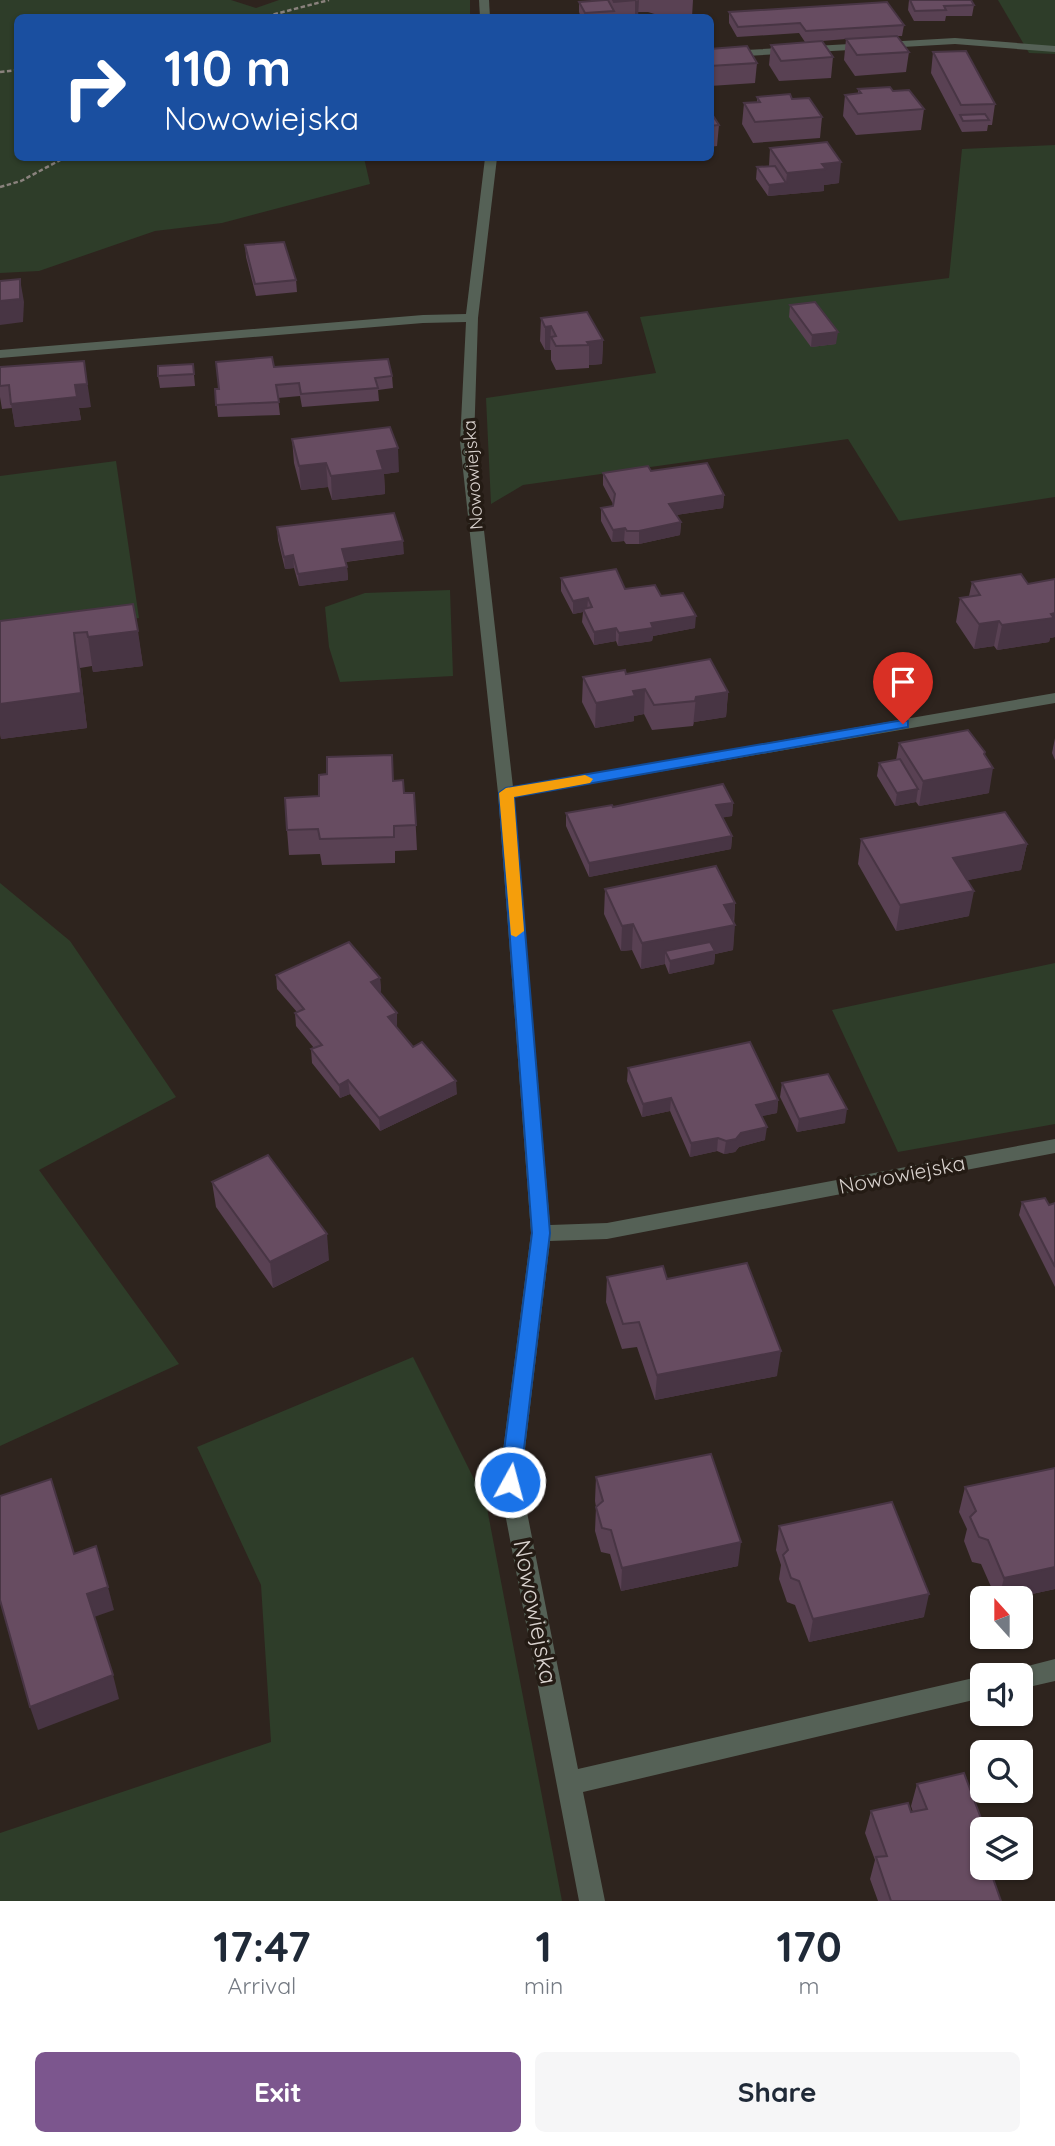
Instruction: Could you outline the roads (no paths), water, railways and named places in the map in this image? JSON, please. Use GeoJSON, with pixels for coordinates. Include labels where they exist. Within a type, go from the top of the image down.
{"type":"FeatureCollection","features":[{"type":"Feature","properties":{"kind":"street"},"geometry":{"type":"LineString","coordinates":[[714,55],[955,41],[1055,49]]}},
{"type":"Feature","properties":{"kind":"street","name":"Nowowiejska"},"geometry":{"type":"LineString","coordinates":[[491,161],[472,318],[467,442],[506,793],[541,1233],[510,1482],[592,1901]]}},
{"type":"Feature","properties":{"kind":"street"},"geometry":{"type":"LineString","coordinates":[[0,355],[423,319],[472,318]]}},
{"type":"Feature","properties":{"kind":"street"},"geometry":{"type":"LineString","coordinates":[[506,793],[1055,698]]}},
{"type":"Feature","properties":{"kind":"street","name":"Nowowiejska"},"geometry":{"type":"LineString","coordinates":[[541,1233],[607,1231],[1055,1146]]}},
{"type":"Feature","properties":{"kind":"street"},"geometry":{"type":"LineString","coordinates":[[1033,1675],[1055,1670]]}},
{"type":"Feature","properties":{"kind":"street"},"geometry":{"type":"LineString","coordinates":[[569,1783],[970,1690]]}}]}
